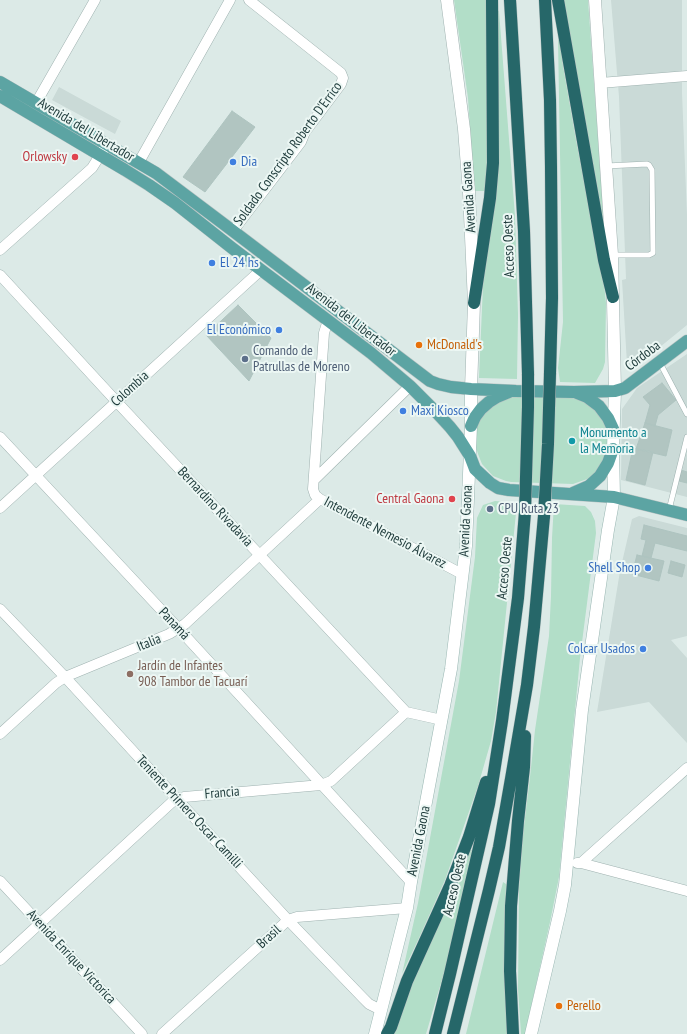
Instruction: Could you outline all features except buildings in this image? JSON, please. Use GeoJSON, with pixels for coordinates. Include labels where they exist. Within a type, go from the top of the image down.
{"type":"FeatureCollection","features":[{"type":"Feature","properties":{"kind":"highway"},"geometry":{"type":"LineString","coordinates":[[474,303],[490,198],[493,163],[492,0]]}},
{"type":"Feature","properties":{"kind":"highway","name":"Acceso Oeste"},"geometry":{"type":"LineString","coordinates":[[435,1034],[489,804],[518,598],[524,512],[528,374],[524,231],[510,0]]}},
{"type":"Feature","properties":{"kind":"highway"},"geometry":{"type":"LineString","coordinates":[[454,1034],[499,847],[512,773],[527,685],[544,516],[548,444],[552,298],[550,100],[545,0]]}},
{"type":"Feature","properties":{"kind":"highway"},"geometry":{"type":"LineString","coordinates":[[558,0],[602,252],[613,297]]}},
{"type":"Feature","properties":{"kind":"highway"},"geometry":{"type":"LineString","coordinates":[[514,1034],[510,971],[511,906],[524,767],[527,685]]}},
{"type":"Feature","properties":{"kind":"highway"},"geometry":{"type":"LineString","coordinates":[[387,1034],[407,981],[450,886],[469,837],[502,720]]}},
{"type":"Feature","properties":{"kind":"main road","name":"Avenida Gaona"},"geometry":{"type":"LineString","coordinates":[[375,1034],[407,908],[451,669],[466,546],[474,303],[469,192],[464,129],[447,0]]}},
{"type":"Feature","properties":{"kind":"main road"},"geometry":{"type":"LineString","coordinates":[[531,1034],[560,911],[567,864],[582,710],[614,497],[612,255],[595,0]]}},
{"type":"Feature","properties":{"kind":"main road","name":"Avenida del Libertador"},"geometry":{"type":"LineString","coordinates":[[0,82],[156,173],[430,381],[451,387],[471,389],[574,392],[614,391]]}},
{"type":"Feature","properties":{"kind":"main road","name":"Avenida del Libertador"},"geometry":{"type":"LineString","coordinates":[[0,96],[125,170],[168,199],[371,353],[410,386],[438,414],[450,427],[470,456],[475,469],[490,483],[498,488],[614,497],[687,515]]}},
{"type":"Feature","properties":{"kind":"main road","name":"Córdoba"},"geometry":{"type":"LineString","coordinates":[[614,391],[625,388],[687,341]]}},
{"type":"Feature","properties":{"kind":"main road"},"geometry":{"type":"LineString","coordinates":[[470,426],[478,413],[488,402],[516,390]]}},
{"type":"Feature","properties":{"kind":"main road"},"geometry":{"type":"LineString","coordinates":[[574,392],[587,397],[599,406],[608,418],[614,431]]}},
{"type":"Feature","properties":{"kind":"main road"},"geometry":{"type":"LineString","coordinates":[[568,494],[582,490],[600,476],[608,463],[613,449]]}},
{"type":"Feature","properties":{"kind":"street"},"geometry":{"type":"LineString","coordinates":[[36,103],[95,0]]}},
{"type":"Feature","properties":{"kind":"street"},"geometry":{"type":"LineString","coordinates":[[139,162],[230,0]]}},
{"type":"Feature","properties":{"kind":"street","name":"Soldado Conscripto Roberto D'Errico"},"geometry":{"type":"LineString","coordinates":[[234,231],[301,142],[305,132],[341,84],[343,78],[341,73],[249,0]]}},
{"type":"Feature","properties":{"kind":"street"},"geometry":{"type":"LineString","coordinates":[[600,83],[687,76]]}},
{"type":"Feature","properties":{"kind":"street"},"geometry":{"type":"LineString","coordinates":[[0,250],[92,168],[107,144]]}},
{"type":"Feature","properties":{"kind":"street","name":"Colombia"},"geometry":{"type":"LineString","coordinates":[[0,508],[261,270]]}},
{"type":"Feature","properties":{"kind":"street","name":"Bernardino Rivadavia"},"geometry":{"type":"LineString","coordinates":[[0,275],[116,402],[406,712]]}},
{"type":"Feature","properties":{"kind":"street","name":"Intendente Nemesio Álvarez"},"geometry":{"type":"LineString","coordinates":[[328,320],[324,333],[313,489],[315,495],[320,500],[462,574]]}},
{"type":"Feature","properties":{"kind":"street"},"geometry":{"type":"LineString","coordinates":[[314,480],[410,386]]}},
{"type":"Feature","properties":{"kind":"street","name":"Panamá"},"geometry":{"type":"LineString","coordinates":[[0,437],[411,882]]}},
{"type":"Feature","properties":{"kind":"street","name":"Italia"},"geometry":{"type":"LineString","coordinates":[[0,734],[56,683],[65,677],[169,634],[185,624],[320,500]]}},
{"type":"Feature","properties":{"kind":"street","name":"Teniente Primero Oscar Camilli"},"geometry":{"type":"LineString","coordinates":[[0,609],[65,677],[288,920],[362,998],[369,1004],[381,1010]]}},
{"type":"Feature","properties":{"kind":"street"},"geometry":{"type":"LineString","coordinates":[[406,712],[442,720]]}},
{"type":"Feature","properties":{"kind":"street","name":"Francia"},"geometry":{"type":"LineString","coordinates":[[0,960],[165,808],[177,799],[184,797],[321,785],[331,781],[406,712]]}},
{"type":"Feature","properties":{"kind":"street"},"geometry":{"type":"LineString","coordinates":[[581,863],[687,768]]}},
{"type":"Feature","properties":{"kind":"street"},"geometry":{"type":"LineString","coordinates":[[567,864],[581,863],[687,891]]}},
{"type":"Feature","properties":{"kind":"street","name":"Avenida Enrique Victorica"},"geometry":{"type":"LineString","coordinates":[[0,881],[142,1034]]}},
{"type":"Feature","properties":{"kind":"street","name":"Brasil"},"geometry":{"type":"LineString","coordinates":[[162,1034],[288,920],[297,917],[407,908]]}},
{"type":"Feature","properties":{"kind":"lane"},"geometry":{"type":"LineString","coordinates":[[606,166],[646,164],[649,165],[652,170],[653,253],[649,255],[612,255]]}},
{"type":"Feature","properties":{"kind":"lane"},"geometry":{"type":"LineString","coordinates":[[660,362],[687,414]]}},
{"type":"Feature","properties":{"kind":"lane"},"geometry":{"type":"LineString","coordinates":[[669,510],[687,437]]}},
{"type":"Feature","properties":{"kind":"shaded area"},"geometry":{"type":"Polygon","coordinates":[[[611,0],[682,0],[682,93],[687,215],[687,325],[633,369],[627,364],[622,280],[626,279],[619,97],[611,0]]]}},
{"type":"Feature","properties":{"kind":"shaded area"},"geometry":{"type":"Polygon","coordinates":[[[59,87],[121,121],[115,134],[52,100],[59,87]]]}},
{"type":"Feature","properties":{"kind":"shaded area"},"geometry":{"type":"Polygon","coordinates":[[[687,354],[687,497],[621,480],[622,409],[637,388],[687,354]]]}},
{"type":"Feature","properties":{"kind":"shaded area","name":"Colcar Usados"},"geometry":{"type":"Polygon","coordinates":[[[639,516],[687,528],[687,636],[671,640],[687,658],[687,743],[649,702],[597,712],[620,571],[632,519],[639,516]]]}},
{"type":"Feature","properties":{"kind":"green space"},"geometry":{"type":"Polygon","coordinates":[[[454,0],[486,0],[488,170],[485,191],[474,191],[468,98],[454,0]]]}},
{"type":"Feature","properties":{"kind":"green space"},"geometry":{"type":"Polygon","coordinates":[[[564,0],[588,0],[604,223],[602,223],[564,0]]]}},
{"type":"Feature","properties":{"kind":"green space"},"geometry":{"type":"Polygon","coordinates":[[[496,11],[499,11],[515,216],[518,315],[517,379],[479,378],[483,285],[487,251],[496,11]]]}},
{"type":"Feature","properties":{"kind":"green space"},"geometry":{"type":"Polygon","coordinates":[[[560,39],[563,66],[576,140],[603,275],[606,303],[605,362],[603,369],[595,383],[560,382],[558,368],[563,322],[558,40],[560,39]]]}},
{"type":"Feature","properties":{"kind":"green space"},"geometry":{"type":"Polygon","coordinates":[[[510,395],[578,397],[597,408],[610,436],[606,461],[590,478],[573,484],[511,482],[493,476],[482,464],[478,454],[475,444],[475,429],[481,414],[510,395]]]}},
{"type":"Feature","properties":{"kind":"green space"},"geometry":{"type":"Polygon","coordinates":[[[495,501],[517,503],[496,712],[491,741],[478,786],[445,880],[402,974],[418,903],[459,681],[475,557],[477,518],[483,505],[495,501]]]}},
{"type":"Feature","properties":{"kind":"green space"},"geometry":{"type":"Polygon","coordinates":[[[554,504],[585,506],[591,512],[595,521],[596,533],[580,658],[559,877],[525,1034],[521,1034],[518,989],[519,888],[523,834],[535,730],[549,636],[554,504]]]}},
{"type":"Feature","properties":{"kind":"green space"},"geometry":{"type":"Polygon","coordinates":[[[470,850],[472,850],[446,966],[426,1034],[393,1034],[410,987],[470,850]]]}},
{"type":"Feature","properties":{"kind":"green space"},"geometry":{"type":"Polygon","coordinates":[[[503,882],[506,884],[505,925],[509,1034],[466,1034],[503,882]]]}},
{"type":"Feature","properties":{"kind":"place","name":"Orlowsky"},"geometry":{"type":"Point","coordinates":[75,157]}},
{"type":"Feature","properties":{"kind":"place","name":"Dia"},"geometry":{"type":"Point","coordinates":[233,162]}},
{"type":"Feature","properties":{"kind":"place","name":"El 24 hs"},"geometry":{"type":"Point","coordinates":[212,263]}},
{"type":"Feature","properties":{"kind":"place","name":"El Económico"},"geometry":{"type":"Point","coordinates":[279,330]}},
{"type":"Feature","properties":{"kind":"place","name":"McDonald's"},"geometry":{"type":"Point","coordinates":[419,345]}},
{"type":"Feature","properties":{"kind":"place","name":"Comando de Patrullas de Moreno"},"geometry":{"type":"Point","coordinates":[245,359]}},
{"type":"Feature","properties":{"kind":"place","name":"Maxi Kiosco"},"geometry":{"type":"Point","coordinates":[403,411]}},
{"type":"Feature","properties":{"kind":"place","name":"Monumento a la Memoria"},"geometry":{"type":"Point","coordinates":[572,441]}},
{"type":"Feature","properties":{"kind":"place","name":"Central Gaona"},"geometry":{"type":"Point","coordinates":[452,499]}},
{"type":"Feature","properties":{"kind":"place","name":"CPU Ruta 23"},"geometry":{"type":"Point","coordinates":[490,509]}},
{"type":"Feature","properties":{"kind":"place","name":"Shell Shop"},"geometry":{"type":"Point","coordinates":[648,568]}},
{"type":"Feature","properties":{"kind":"place","name":"Colcar Usados"},"geometry":{"type":"Point","coordinates":[643,649]}},
{"type":"Feature","properties":{"kind":"place","name":"Jardín de Infantes 908 Tambor de Tacuarí"},"geometry":{"type":"Point","coordinates":[130,674]}},
{"type":"Feature","properties":{"kind":"place","name":"Perello"},"geometry":{"type":"Point","coordinates":[559,1006]}}]}
